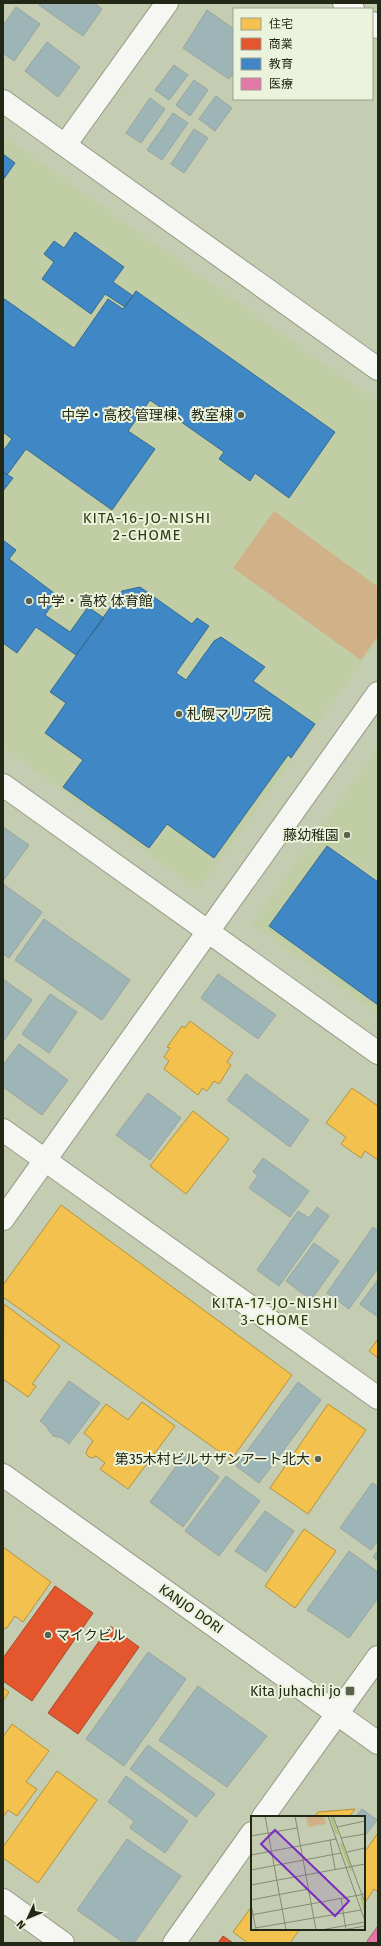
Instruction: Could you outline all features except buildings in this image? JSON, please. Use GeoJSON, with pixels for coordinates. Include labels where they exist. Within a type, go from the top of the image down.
{"type":"FeatureCollection","features":[{"type":"Feature","properties":{"kind":"street"},"geometry":{"type":"LineString","coordinates":[[65,145],[167,3]]}},
{"type":"Feature","properties":{"kind":"street"},"geometry":{"type":"LineString","coordinates":[[3,101],[378,369]]}},
{"type":"Feature","properties":{"kind":"street"},"geometry":{"type":"LineString","coordinates":[[3,1219],[208,932],[375,702]]}},
{"type":"Feature","properties":{"kind":"street"},"geometry":{"type":"LineString","coordinates":[[3,785],[378,1053]]}},
{"type":"Feature","properties":{"kind":"street"},"geometry":{"type":"LineString","coordinates":[[3,1130],[378,1398]]}},
{"type":"Feature","properties":{"kind":"street","name":"KANJO DORI"},"geometry":{"type":"LineString","coordinates":[[3,1475],[378,1743]]}},
{"type":"Feature","properties":{"kind":"street"},"geometry":{"type":"LineString","coordinates":[[264,1816],[378,1657]]}},
{"type":"Feature","properties":{"kind":"street"},"geometry":{"type":"LineString","coordinates":[[174,1943],[251,1834]]}},
{"type":"Feature","properties":{"kind":"street"},"geometry":{"type":"LineString","coordinates":[[3,1900],[63,1943]]}},
{"type":"Feature","properties":{"kind":"shaded area"},"geometry":{"type":"Polygon","coordinates":[[[3,136],[378,402],[378,640],[198,890],[3,747],[3,136]]]}},
{"type":"Feature","properties":{"kind":"shaded area"},"geometry":{"type":"Polygon","coordinates":[[[274,511],[378,587],[378,636],[361,660],[233,568],[274,511]]]}},
{"type":"Feature","properties":{"kind":"shaded area","name":"藤幼稚園"},"geometry":{"type":"Polygon","coordinates":[[[378,747],[378,1014],[252,924],[378,747]]]}},
{"type":"Feature","properties":{"kind":"place","name":"中学・高校 管理棟、教室棟"},"geometry":{"type":"Point","coordinates":[241,415]}},
{"type":"Feature","properties":{"kind":"place","name":"中学・高校 体育館"},"geometry":{"type":"Point","coordinates":[29,601]}},
{"type":"Feature","properties":{"kind":"place","name":"札幌マリア院"},"geometry":{"type":"Point","coordinates":[179,714]}},
{"type":"Feature","properties":{"kind":"place","name":"藤幼稚園"},"geometry":{"type":"Point","coordinates":[347,835]}},
{"type":"Feature","properties":{"kind":"place","name":"第35木村ビルサザンアート北大"},"geometry":{"type":"Point","coordinates":[318,1459]}},
{"type":"Feature","properties":{"kind":"place","name":"マイクビル"},"geometry":{"type":"Point","coordinates":[48,1635]}},
{"type":"Feature","properties":{"kind":"place","name":"Kita juhachi jo"},"geometry":{"type":"Point","coordinates":[350,1691]}},
{"type":"Feature","properties":{"kind":"district","name":"KITA-16-JO-NISHI 2-CHOME"},"geometry":{"type":"Point","coordinates":[147,526]}},
{"type":"Feature","properties":{"kind":"district","name":"KITA-17-JO-NISHI 3-CHOME"},"geometry":{"type":"Point","coordinates":[275,1312]}}]}
